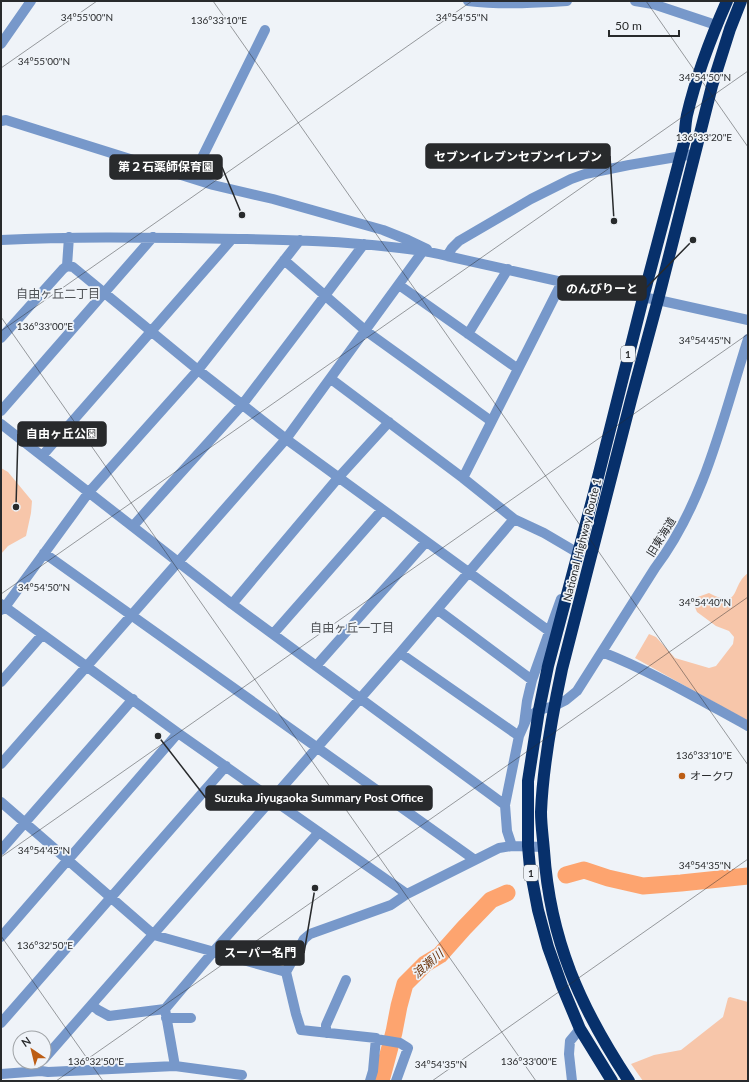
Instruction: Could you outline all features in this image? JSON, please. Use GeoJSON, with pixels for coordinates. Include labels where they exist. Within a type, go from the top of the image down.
{"type":"FeatureCollection","features":[{"type":"Feature","properties":{"kind":"highway","name":"National Highway Route 1"},"geometry":{"type":"LineString","coordinates":[[612,1081],[580,1029],[548,947],[538,910],[528,846],[528,781],[539,710],[548,666],[642,298],[684,143],[690,104],[716,26],[727,1]]}},
{"type":"Feature","properties":{"kind":"highway","name":"National Highway Route 1"},"geometry":{"type":"LineString","coordinates":[[629,1081],[612,1056],[588,1013],[573,981],[560,944],[548,892],[541,814],[544,767],[562,669],[658,300],[694,154],[712,86],[730,29],[741,1]]}},
{"type":"Feature","properties":{"kind":"street"},"geometry":{"type":"LineString","coordinates":[[1,44],[31,1]]}},
{"type":"Feature","properties":{"kind":"street"},"geometry":{"type":"LineString","coordinates":[[468,1],[524,4],[567,1]]}},
{"type":"Feature","properties":{"kind":"street"},"geometry":{"type":"LineString","coordinates":[[635,1],[653,4],[716,26]]}},
{"type":"Feature","properties":{"kind":"street"},"geometry":{"type":"LineString","coordinates":[[192,178],[265,30]]}},
{"type":"Feature","properties":{"kind":"street"},"geometry":{"type":"LineString","coordinates":[[1,121],[6,120],[213,185],[273,199],[383,230],[408,240],[428,251]]}},
{"type":"Feature","properties":{"kind":"street"},"geometry":{"type":"LineString","coordinates":[[447,256],[459,241],[531,199],[571,179],[585,174],[629,165],[694,154]]}},
{"type":"Feature","properties":{"kind":"street"},"geometry":{"type":"LineString","coordinates":[[1,240],[69,237],[154,237],[300,240],[364,244],[428,251],[562,282],[658,300],[748,320]]}},
{"type":"Feature","properties":{"kind":"street"},"geometry":{"type":"LineString","coordinates":[[68,266],[69,237]]}},
{"type":"Feature","properties":{"kind":"street"},"geometry":{"type":"LineString","coordinates":[[1,411],[154,237]]}},
{"type":"Feature","properties":{"kind":"street"},"geometry":{"type":"LineString","coordinates":[[42,456],[232,239]]}},
{"type":"Feature","properties":{"kind":"street"},"geometry":{"type":"LineString","coordinates":[[300,240],[198,370],[90,492],[2,607],[407,894]]}},
{"type":"Feature","properties":{"kind":"street"},"geometry":{"type":"LineString","coordinates":[[133,526],[242,405],[364,244]]}},
{"type":"Feature","properties":{"kind":"street"},"geometry":{"type":"LineString","coordinates":[[1,764],[286,439],[399,285],[428,251]]}},
{"type":"Feature","properties":{"kind":"street"},"geometry":{"type":"LineString","coordinates":[[284,260],[366,331],[491,421]]}},
{"type":"Feature","properties":{"kind":"street"},"geometry":{"type":"LineString","coordinates":[[1,338],[63,269],[68,266],[73,267],[198,370],[286,439],[549,631]]}},
{"type":"Feature","properties":{"kind":"street"},"geometry":{"type":"LineString","coordinates":[[468,334],[508,269]]}},
{"type":"Feature","properties":{"kind":"street"},"geometry":{"type":"LineString","coordinates":[[463,478],[562,282]]}},
{"type":"Feature","properties":{"kind":"street"},"geometry":{"type":"LineString","coordinates":[[399,285],[518,370]]}},
{"type":"Feature","properties":{"kind":"street","name":"旧東海道"},"geometry":{"type":"LineString","coordinates":[[539,710],[554,706],[566,700],[577,691],[655,568],[666,554],[684,523],[715,449],[748,339]]}},
{"type":"Feature","properties":{"kind":"street"},"geometry":{"type":"LineString","coordinates":[[331,379],[463,478],[514,519],[544,533],[578,553]]}},
{"type":"Feature","properties":{"kind":"street"},"geometry":{"type":"LineString","coordinates":[[232,604],[338,478],[389,422]]}},
{"type":"Feature","properties":{"kind":"street"},"geometry":{"type":"LineString","coordinates":[[1,424],[232,604],[505,805]]}},
{"type":"Feature","properties":{"kind":"street"},"geometry":{"type":"LineString","coordinates":[[273,634],[382,510]]}},
{"type":"Feature","properties":{"kind":"street"},"geometry":{"type":"LineString","coordinates":[[52,1050],[438,610],[514,519]]}},
{"type":"Feature","properties":{"kind":"street"},"geometry":{"type":"LineString","coordinates":[[316,666],[426,542]]}},
{"type":"Feature","properties":{"kind":"street"},"geometry":{"type":"LineString","coordinates":[[44,553],[475,860]]}},
{"type":"Feature","properties":{"kind":"street"},"geometry":{"type":"LineString","coordinates":[[523,726],[532,680],[560,602],[572,576]]}},
{"type":"Feature","properties":{"kind":"street"},"geometry":{"type":"LineString","coordinates":[[438,610],[532,680]]}},
{"type":"Feature","properties":{"kind":"street"},"geometry":{"type":"LineString","coordinates":[[1,682],[42,635]]}},
{"type":"Feature","properties":{"kind":"street"},"geometry":{"type":"LineString","coordinates":[[602,652],[666,680],[748,726]]}},
{"type":"Feature","properties":{"kind":"street"},"geometry":{"type":"LineString","coordinates":[[400,653],[519,736]]}},
{"type":"Feature","properties":{"kind":"street"},"geometry":{"type":"LineString","coordinates":[[1,850],[133,699]]}},
{"type":"Feature","properties":{"kind":"street"},"geometry":{"type":"LineString","coordinates":[[512,846],[507,831],[505,805],[519,736],[527,718],[539,710]]}},
{"type":"Feature","properties":{"kind":"street"},"geometry":{"type":"LineString","coordinates":[[1,937],[178,733]]}},
{"type":"Feature","properties":{"kind":"street"},"geometry":{"type":"LineString","coordinates":[[1,1023],[226,766]]}},
{"type":"Feature","properties":{"kind":"street"},"geometry":{"type":"LineString","coordinates":[[1,802],[154,935],[286,972]]}},
{"type":"Feature","properties":{"kind":"street"},"geometry":{"type":"LineString","coordinates":[[175,1066],[166,1014],[213,952],[318,832]]}},
{"type":"Feature","properties":{"kind":"street"},"geometry":{"type":"LineString","coordinates":[[396,1081],[408,1048],[400,1043],[301,1030],[286,972],[304,939],[310,934],[391,905],[407,894],[499,848],[512,846],[544,847]]}},
{"type":"Feature","properties":{"kind":"street"},"geometry":{"type":"LineString","coordinates":[[326,1033],[326,1025],[346,980]]}},
{"type":"Feature","properties":{"kind":"street"},"geometry":{"type":"LineString","coordinates":[[92,1005],[109,1016],[166,1014],[191,1018]]}},
{"type":"Feature","properties":{"kind":"street"},"geometry":{"type":"LineString","coordinates":[[572,1081],[569,1054],[570,1041],[580,1029]]}},
{"type":"Feature","properties":{"kind":"street"},"geometry":{"type":"LineString","coordinates":[[370,1081],[378,1039]]}},
{"type":"Feature","properties":{"kind":"street"},"geometry":{"type":"LineString","coordinates":[[1,1074],[175,1066],[242,1075]]}},
{"type":"Feature","properties":{"kind":"shaded area"},"geometry":{"type":"Polygon","coordinates":[[[1,468],[8,472],[32,501],[26,536],[8,546],[1,554],[1,468]]]}},
{"type":"Feature","properties":{"kind":"shaded area"},"geometry":{"type":"Polygon","coordinates":[[[748,573],[748,721],[635,658],[649,634],[656,637],[675,658],[709,668],[716,666],[733,644],[734,637],[729,631],[716,626],[697,612],[694,605],[695,598],[709,593],[719,598],[731,598],[743,578],[748,573]]]}},
{"type":"Feature","properties":{"kind":"shaded area"},"geometry":{"type":"Polygon","coordinates":[[[730,997],[748,1002],[748,1081],[643,1081],[631,1064],[654,1055],[681,1050],[723,1017],[728,998],[730,997]]]}},
{"type":"Feature","properties":{"kind":"waterway","name":"浪瀬川"},"geometry":{"type":"LineString","coordinates":[[566,875],[584,870],[608,878],[643,886],[748,876]]}},
{"type":"Feature","properties":{"kind":"waterway","name":"浪瀬川"},"geometry":{"type":"LineString","coordinates":[[381,1081],[405,984],[425,964],[440,955],[491,900],[507,893]]}},
{"type":"Feature","properties":{"kind":"place","name":"第２石薬師保育園"},"geometry":{"type":"Point","coordinates":[242,215]}},
{"type":"Feature","properties":{"kind":"place","name":"セブンイレブンセブンイレブン"},"geometry":{"type":"Point","coordinates":[614,221]}},
{"type":"Feature","properties":{"kind":"place","name":"のんびりーと"},"geometry":{"type":"Point","coordinates":[693,240]}},
{"type":"Feature","properties":{"kind":"place","name":"自由ヶ丘公園"},"geometry":{"type":"Point","coordinates":[16,507]}},
{"type":"Feature","properties":{"kind":"place","name":"Suzuka Jiyugaoka Summary Post Office"},"geometry":{"type":"Point","coordinates":[158,736]}},
{"type":"Feature","properties":{"kind":"place","name":"オークワ"},"geometry":{"type":"Point","coordinates":[682,776]}},
{"type":"Feature","properties":{"kind":"place","name":"スーパー名門"},"geometry":{"type":"Point","coordinates":[315,888]}},
{"type":"Feature","properties":{"kind":"district","name":"自由ヶ丘二丁目"},"geometry":{"type":"Point","coordinates":[58,294]}},
{"type":"Feature","properties":{"kind":"district","name":"自由ヶ丘一丁目"},"geometry":{"type":"Point","coordinates":[352,628]}}]}
